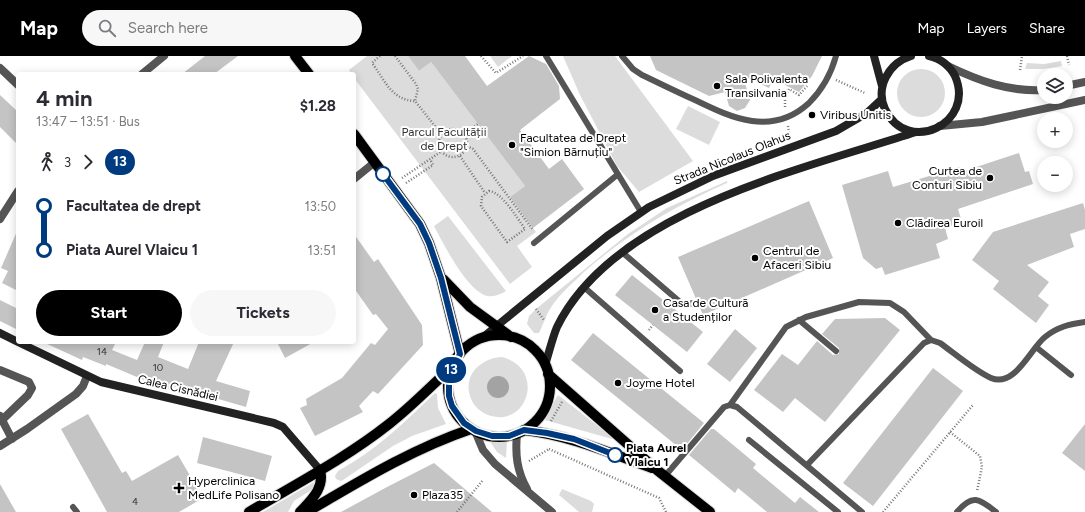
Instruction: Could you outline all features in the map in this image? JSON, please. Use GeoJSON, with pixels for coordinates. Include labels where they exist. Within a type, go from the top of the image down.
{"type":"FeatureCollection","features":[{"type":"Feature","properties":{"kind":"main road"},"geometry":{"type":"LineString","coordinates":[[295,56],[307,72]]}},
{"type":"Feature","properties":{"kind":"main road"},"geometry":{"type":"LineString","coordinates":[[874,56],[882,87],[884,108],[893,121],[904,128],[916,132]]}},
{"type":"Feature","properties":{"kind":"main road"},"geometry":{"type":"LineString","coordinates":[[882,87],[890,70],[896,63],[911,56]]}},
{"type":"Feature","properties":{"kind":"main road"},"geometry":{"type":"LineString","coordinates":[[521,432],[538,418],[547,402],[550,388],[547,369],[557,328],[574,300],[623,253],[658,229],[727,194],[841,155],[916,132],[933,130],[940,126],[953,114],[959,98],[957,81],[948,66],[931,56]]}},
{"type":"Feature","properties":{"kind":"main road","name":"Strada Nicolaus Olahus"},"geometry":{"type":"LineString","coordinates":[[482,338],[607,236],[641,212],[670,196],[713,176],[836,131],[862,116],[882,99]]}},
{"type":"Feature","properties":{"kind":"main road"},"geometry":{"type":"LineString","coordinates":[[356,137],[420,224],[429,243],[441,278],[460,354]]}},
{"type":"Feature","properties":{"kind":"main road"},"geometry":{"type":"LineString","coordinates":[[441,278],[470,307],[512,337]]}},
{"type":"Feature","properties":{"kind":"main road","name":"Calea Cisnădiei"},"geometry":{"type":"LineString","coordinates":[[0,333],[16,341]]}},
{"type":"Feature","properties":{"kind":"main road"},"geometry":{"type":"LineString","coordinates":[[249,512],[320,470],[389,424],[452,367],[466,347],[482,338],[492,336],[512,337],[521,340],[535,350],[547,369],[661,473],[710,512]]}},
{"type":"Feature","properties":{"kind":"main road","name":"Calea Cisnădiei"},"geometry":{"type":"LineString","coordinates":[[22,344],[88,376],[113,385],[274,423],[283,428],[320,470]]}},
{"type":"Feature","properties":{"kind":"main road"},"geometry":{"type":"LineString","coordinates":[[452,367],[448,386],[449,396],[457,415],[473,430],[483,434],[500,437],[521,432],[547,433],[574,439],[661,473]]}},
{"type":"Feature","properties":{"kind":"main road"},"geometry":{"type":"LineString","coordinates":[[307,512],[361,479],[413,452],[473,430]]}},
{"type":"Feature","properties":{"kind":"main road"},"geometry":{"type":"LineString","coordinates":[[300,512],[319,487],[321,481],[320,470]]}},
{"type":"Feature","properties":{"kind":"street"},"geometry":{"type":"LineString","coordinates":[[144,72],[164,56]]}},
{"type":"Feature","properties":{"kind":"street"},"geometry":{"type":"LineString","coordinates":[[948,66],[974,79],[1000,86],[1030,91],[1037,90]]}},
{"type":"Feature","properties":{"kind":"street"},"geometry":{"type":"LineString","coordinates":[[0,68],[16,83]]}},
{"type":"Feature","properties":{"kind":"street"},"geometry":{"type":"LineString","coordinates":[[1073,85],[1085,82]]}},
{"type":"Feature","properties":{"kind":"street"},"geometry":{"type":"LineString","coordinates":[[940,126],[982,122],[1085,100]]}},
{"type":"Feature","properties":{"kind":"street"},"geometry":{"type":"LineString","coordinates":[[356,177],[375,162]]}},
{"type":"Feature","properties":{"kind":"street"},"geometry":{"type":"LineString","coordinates":[[0,219],[16,194]]}},
{"type":"Feature","properties":{"kind":"street"},"geometry":{"type":"LineString","coordinates":[[0,370],[29,382],[32,388],[28,395],[1,418],[12,439]]}},
{"type":"Feature","properties":{"kind":"street"},"geometry":{"type":"LineString","coordinates":[[0,446],[76,394],[83,386],[88,376]]}},
{"type":"Feature","properties":{"kind":"street"},"geometry":{"type":"LineString","coordinates":[[473,430],[487,456],[552,512]]}},
{"type":"Feature","properties":{"kind":"street"},"geometry":{"type":"LineString","coordinates":[[521,432],[516,449],[517,466],[520,477],[530,493]]}},
{"type":"Feature","properties":{"kind":"lane"},"geometry":{"type":"LineString","coordinates":[[546,56],[617,175],[641,212]]}},
{"type":"Feature","properties":{"kind":"lane"},"geometry":{"type":"LineString","coordinates":[[622,56],[633,70],[642,75],[730,117],[755,122],[774,120],[803,109],[821,89],[828,77],[836,56]]}},
{"type":"Feature","properties":{"kind":"lane"},"geometry":{"type":"LineString","coordinates":[[537,240],[617,175]]}},
{"type":"Feature","properties":{"kind":"lane"},"geometry":{"type":"LineString","coordinates":[[623,253],[680,302],[686,305],[694,303]]}},
{"type":"Feature","properties":{"kind":"lane"},"geometry":{"type":"LineString","coordinates":[[585,288],[680,371]]}},
{"type":"Feature","properties":{"kind":"lane"},"geometry":{"type":"LineString","coordinates":[[730,405],[786,327],[799,320],[859,302],[890,303],[904,312],[932,340],[940,343],[990,378],[1001,380],[1011,376],[1045,337],[1063,326],[1085,322]]}},
{"type":"Feature","properties":{"kind":"lane"},"geometry":{"type":"LineString","coordinates":[[799,320],[836,350]]}},
{"type":"Feature","properties":{"kind":"lane"},"geometry":{"type":"LineString","coordinates":[[808,465],[924,343],[932,340]]}},
{"type":"Feature","properties":{"kind":"lane"},"geometry":{"type":"LineString","coordinates":[[1036,347],[1071,375]]}},
{"type":"Feature","properties":{"kind":"lane"},"geometry":{"type":"LineString","coordinates":[[661,473],[724,407],[730,405],[737,406],[862,512]]}},
{"type":"Feature","properties":{"kind":"lane"},"geometry":{"type":"LineString","coordinates":[[750,440],[838,512]]}},
{"type":"Feature","properties":{"kind":"lane"},"geometry":{"type":"LineString","coordinates":[[957,512],[965,502],[975,499],[985,503],[996,512]]}},
{"type":"Feature","properties":{"kind":"path"},"geometry":{"type":"LineString","coordinates":[[380,56],[372,62],[396,96],[406,100],[416,101],[442,134]]}},
{"type":"Feature","properties":{"kind":"path"},"geometry":{"type":"LineString","coordinates":[[395,56],[416,84],[418,89],[416,101]]}},
{"type":"Feature","properties":{"kind":"path"},"geometry":{"type":"LineString","coordinates":[[482,56],[496,73],[524,56]]}},
{"type":"Feature","properties":{"kind":"path"},"geometry":{"type":"LineString","coordinates":[[1020,70],[1022,56]]}},
{"type":"Feature","properties":{"kind":"path"},"geometry":{"type":"LineString","coordinates":[[1067,56],[1069,65]]}},
{"type":"Feature","properties":{"kind":"path"},"geometry":{"type":"LineString","coordinates":[[828,77],[865,93]]}},
{"type":"Feature","properties":{"kind":"path"},"geometry":{"type":"LineString","coordinates":[[785,96],[788,89],[799,95],[809,84]]}},
{"type":"Feature","properties":{"kind":"path"},"geometry":{"type":"LineString","coordinates":[[465,134],[478,124]]}},
{"type":"Feature","properties":{"kind":"path"},"geometry":{"type":"LineString","coordinates":[[450,129],[456,129],[465,134],[467,146],[460,156],[450,157],[442,151],[439,146],[442,134],[450,129]]}},
{"type":"Feature","properties":{"kind":"path"},"geometry":{"type":"LineString","coordinates":[[467,146],[473,149],[537,240]]}},
{"type":"Feature","properties":{"kind":"path"},"geometry":{"type":"LineString","coordinates":[[393,188],[442,151]]}},
{"type":"Feature","properties":{"kind":"path"},"geometry":{"type":"LineString","coordinates":[[460,156],[485,193]]}},
{"type":"Feature","properties":{"kind":"path"},"geometry":{"type":"LineString","coordinates":[[393,188],[433,165],[430,159]]}},
{"type":"Feature","properties":{"kind":"path"},"geometry":{"type":"LineString","coordinates":[[494,192],[500,197],[525,228],[507,242],[481,206],[480,201],[485,193],[494,192]]}},
{"type":"Feature","properties":{"kind":"path"},"geometry":{"type":"LineString","coordinates":[[536,310],[544,320]]}},
{"type":"Feature","properties":{"kind":"path"},"geometry":{"type":"LineString","coordinates":[[551,421],[563,400]]}},
{"type":"Feature","properties":{"kind":"path"},"geometry":{"type":"LineString","coordinates":[[883,512],[973,405]]}},
{"type":"Feature","properties":{"kind":"path"},"geometry":{"type":"LineString","coordinates":[[950,432],[980,456],[982,467],[975,499]]}},
{"type":"Feature","properties":{"kind":"path"},"geometry":{"type":"LineString","coordinates":[[548,444],[549,449]]}},
{"type":"Feature","properties":{"kind":"path"},"geometry":{"type":"LineString","coordinates":[[528,462],[549,449]]}},
{"type":"Feature","properties":{"kind":"path"},"geometry":{"type":"LineString","coordinates":[[549,449],[658,498],[666,512]]}},
{"type":"Feature","properties":{"kind":"path"},"geometry":{"type":"LineString","coordinates":[[457,512],[483,480]]}},
{"type":"Feature","properties":{"kind":"green space","name":"Parcul Facultății de Drept"},"geometry":{"type":"Polygon","coordinates":[[[367,56],[408,56],[419,71],[431,62],[525,186],[510,197],[536,232],[517,246],[532,267],[510,284],[356,81],[356,72],[350,72],[349,70],[367,56]]]}},
{"type":"Feature","properties":{"kind":"green space"},"geometry":{"type":"Polygon","coordinates":[[[490,56],[512,56],[498,67],[490,56]]]}},
{"type":"Feature","properties":{"kind":"green space"},"geometry":{"type":"Polygon","coordinates":[[[563,56],[615,56],[693,161],[639,192],[617,166],[580,95],[563,56]]]}},
{"type":"Feature","properties":{"kind":"green space"},"geometry":{"type":"Polygon","coordinates":[[[1061,61],[1062,66],[1025,69],[1027,63],[1044,64],[1061,61]]]}},
{"type":"Feature","properties":{"kind":"green space"},"geometry":{"type":"Polygon","coordinates":[[[921,69],[930,71],[938,76],[943,84],[945,93],[943,102],[938,110],[930,115],[921,117],[912,115],[904,110],[899,102],[897,93],[899,84],[904,76],[912,71],[921,69]]]}},
{"type":"Feature","properties":{"kind":"green space"},"geometry":{"type":"Polygon","coordinates":[[[688,106],[720,122],[709,145],[676,129],[688,106]]]}},
{"type":"Feature","properties":{"kind":"green space"},"geometry":{"type":"Polygon","coordinates":[[[727,181],[727,183],[670,211],[634,233],[600,258],[557,299],[549,310],[539,333],[534,333],[527,324],[529,316],[536,309],[628,234],[667,208],[727,181]]]}},
{"type":"Feature","properties":{"kind":"green space"},"geometry":{"type":"Polygon","coordinates":[[[448,216],[506,291],[495,296],[488,296],[480,293],[464,277],[434,226],[448,216]]]}},
{"type":"Feature","properties":{"kind":"green space"},"geometry":{"type":"Polygon","coordinates":[[[502,357],[515,363],[524,372],[527,383],[527,394],[523,405],[515,413],[504,417],[491,416],[481,411],[473,403],[469,388],[469,381],[472,374],[481,364],[488,360],[502,357]]]}},
{"type":"Feature","properties":{"kind":"green space"},"geometry":{"type":"Polygon","coordinates":[[[435,393],[437,394],[438,408],[446,424],[412,436],[393,446],[343,480],[341,481],[336,479],[335,476],[338,471],[377,445],[435,393]]]}},
{"type":"Feature","properties":{"kind":"green space"},"geometry":{"type":"Polygon","coordinates":[[[558,395],[612,437],[612,439],[545,420],[545,417],[558,395]]]}},
{"type":"Feature","properties":{"kind":"green space"},"geometry":{"type":"Polygon","coordinates":[[[494,439],[507,440],[506,458],[497,452],[491,443],[494,439]]]}},
{"type":"Feature","properties":{"kind":"green space"},"geometry":{"type":"Polygon","coordinates":[[[314,482],[313,489],[294,501],[288,512],[263,512],[314,482]]]}},
{"type":"Feature","properties":{"kind":"green space"},"geometry":{"type":"Polygon","coordinates":[[[562,489],[591,501],[594,504],[592,512],[579,512],[559,495],[562,489]]]}},
{"type":"Feature","properties":{"kind":"shaded area"},"geometry":{"type":"Polygon","coordinates":[[[498,376],[506,379],[509,387],[506,395],[498,398],[490,395],[487,387],[490,379],[498,376]]]}},
{"type":"Feature","properties":{"kind":"building"},"geometry":{"type":"Polygon","coordinates":[[[205,56],[238,56],[217,72],[185,72],[205,56]]]}},
{"type":"Feature","properties":{"kind":"building","name":"Facultatea de Drept \"Simion Bărnuțiu\""},"geometry":{"type":"Polygon","coordinates":[[[408,56],[465,56],[487,86],[529,56],[546,64],[559,86],[560,99],[520,130],[549,169],[562,159],[584,189],[533,228],[510,197],[525,186],[431,62],[419,71],[408,56]]]}},
{"type":"Feature","properties":{"kind":"building","name":"Sala Polivalenta Transilvania"},"geometry":{"type":"Polygon","coordinates":[[[650,56],[822,56],[812,76],[799,92],[773,79],[769,88],[743,76],[750,100],[745,108],[737,111],[729,106],[725,92],[709,96],[656,70],[650,56]]]}},
{"type":"Feature","properties":{"kind":"building"},"geometry":{"type":"Polygon","coordinates":[[[0,95],[16,110],[16,143],[0,127],[0,95]]]}},
{"type":"Feature","properties":{"kind":"building","name":"Clădirea Euroil"},"geometry":{"type":"Polygon","coordinates":[[[1019,153],[1025,172],[1029,171],[1033,184],[958,209],[962,222],[945,228],[948,239],[936,244],[940,258],[885,275],[882,267],[876,269],[863,258],[842,185],[888,171],[893,187],[959,167],[961,172],[1019,153]]]}},
{"type":"Feature","properties":{"kind":"building","name":"Centrul de Afaceri Sibiu"},"geometry":{"type":"Polygon","coordinates":[[[809,201],[833,258],[703,315],[678,257],[809,201]]]}},
{"type":"Feature","properties":{"kind":"building"},"geometry":{"type":"Polygon","coordinates":[[[1083,203],[1085,210],[1085,229],[1070,234],[1074,247],[1027,265],[1049,282],[1038,296],[1049,305],[1036,323],[993,289],[999,281],[972,260],[993,232],[1083,203]]]}},
{"type":"Feature","properties":{"kind":"building"},"geometry":{"type":"Polygon","coordinates":[[[16,234],[16,290],[2,283],[8,271],[1,268],[16,234]]]}},
{"type":"Feature","properties":{"kind":"building"},"geometry":{"type":"Polygon","coordinates":[[[356,237],[374,262],[378,259],[422,325],[423,345],[378,394],[373,391],[359,406],[363,412],[315,436],[300,408],[307,405],[306,399],[342,378],[371,343],[375,345],[388,329],[376,314],[373,315],[356,291],[356,237]]]}},
{"type":"Feature","properties":{"kind":"building","name":"Casa de Cultură a Studenților"},"geometry":{"type":"Polygon","coordinates":[[[632,275],[703,332],[687,352],[615,295],[632,275]]]}},
{"type":"Feature","properties":{"kind":"building"},"geometry":{"type":"Polygon","coordinates":[[[0,300],[16,308],[16,329],[0,321],[0,300]]]}},
{"type":"Feature","properties":{"kind":"building"},"geometry":{"type":"Polygon","coordinates":[[[885,318],[900,330],[825,422],[795,398],[783,412],[754,390],[782,354],[798,365],[817,341],[833,355],[839,354],[839,348],[822,334],[835,319],[885,318]]]}},
{"type":"Feature","properties":{"kind":"building"},"geometry":{"type":"Polygon","coordinates":[[[735,329],[757,348],[730,382],[707,364],[735,329]]]}},
{"type":"Feature","properties":{"kind":"building","name":"Joyme Hotel"},"geometry":{"type":"Polygon","coordinates":[[[593,333],[704,423],[682,450],[571,360],[593,333]]]}},
{"type":"Feature","properties":{"kind":"building"},"geometry":{"type":"Polygon","coordinates":[[[47,344],[115,344],[112,350],[137,360],[144,344],[163,344],[158,357],[188,369],[198,344],[233,344],[216,381],[250,391],[246,407],[170,385],[168,390],[106,364],[106,366],[83,357],[82,360],[47,344]]]}},
{"type":"Feature","properties":{"kind":"building"},"geometry":{"type":"Polygon","coordinates":[[[278,344],[310,344],[285,358],[278,344]]]}},
{"type":"Feature","properties":{"kind":"building"},"geometry":{"type":"Polygon","coordinates":[[[933,368],[963,391],[873,506],[843,483],[933,368]]]}},
{"type":"Feature","properties":{"kind":"building"},"geometry":{"type":"Polygon","coordinates":[[[88,414],[122,473],[126,471],[132,481],[178,455],[203,498],[179,512],[107,512],[61,429],[88,414]]]}},
{"type":"Feature","properties":{"kind":"building"},"geometry":{"type":"Polygon","coordinates":[[[1085,424],[1085,471],[1062,453],[1085,424]]]}},
{"type":"Feature","properties":{"kind":"building"},"geometry":{"type":"Polygon","coordinates":[[[711,429],[714,429],[756,464],[753,468],[795,503],[800,497],[819,512],[767,512],[738,488],[735,493],[689,455],[711,429]]]}},
{"type":"Feature","properties":{"kind":"building"},"geometry":{"type":"Polygon","coordinates":[[[203,437],[272,456],[265,481],[197,463],[203,437]]]}},
{"type":"Feature","properties":{"kind":"building"},"geometry":{"type":"Polygon","coordinates":[[[434,463],[492,512],[341,512],[387,487],[434,463]]]}},
{"type":"Feature","properties":{"kind":"building"},"geometry":{"type":"Polygon","coordinates":[[[0,484],[16,512],[0,512],[0,484]]]}},
{"type":"Feature","properties":{"kind":"bus line","name":"13"},"geometry":{"type":"LineString","coordinates":[[383,174],[420,224],[429,243],[441,278],[460,354],[452,367],[448,386],[452,406],[457,415],[471,429],[483,434],[500,437],[517,434],[524,430],[547,433],[574,439],[615,455]]}},
{"type":"Feature","properties":{"kind":"place","name":"Sala Polivalenta Transilvania"},"geometry":{"type":"Point","coordinates":[717,86]}},
{"type":"Feature","properties":{"kind":"place","name":"Viribus Unitis"},"geometry":{"type":"Point","coordinates":[812,115]}},
{"type":"Feature","properties":{"kind":"place","name":"Facultatea de Drept \"Simion Bărnuțiu\""},"geometry":{"type":"Point","coordinates":[512,145]}},
{"type":"Feature","properties":{"kind":"place","name":"Curtea de Conturi Sibiu"},"geometry":{"type":"Point","coordinates":[990,178]}},
{"type":"Feature","properties":{"kind":"place","name":"Clădirea Euroil"},"geometry":{"type":"Point","coordinates":[898,223]}},
{"type":"Feature","properties":{"kind":"place","name":"Centrul de Afaceri Sibiu"},"geometry":{"type":"Point","coordinates":[755,258]}},
{"type":"Feature","properties":{"kind":"place","name":"Casa de Cultură a Studenților"},"geometry":{"type":"Point","coordinates":[655,310]}},
{"type":"Feature","properties":{"kind":"place","name":"Joyme Hotel"},"geometry":{"type":"Point","coordinates":[618,383]}},
{"type":"Feature","properties":{"kind":"place","name":"Piata Aurel Vlaicu 1"},"geometry":{"type":"Point","coordinates":[615,455]}},
{"type":"Feature","properties":{"kind":"place","name":"Hyperclinica MedLife Polisano"},"geometry":{"type":"Point","coordinates":[179,488]}},
{"type":"Feature","properties":{"kind":"place","name":"Plaza35"},"geometry":{"type":"Point","coordinates":[414,495]}}]}
